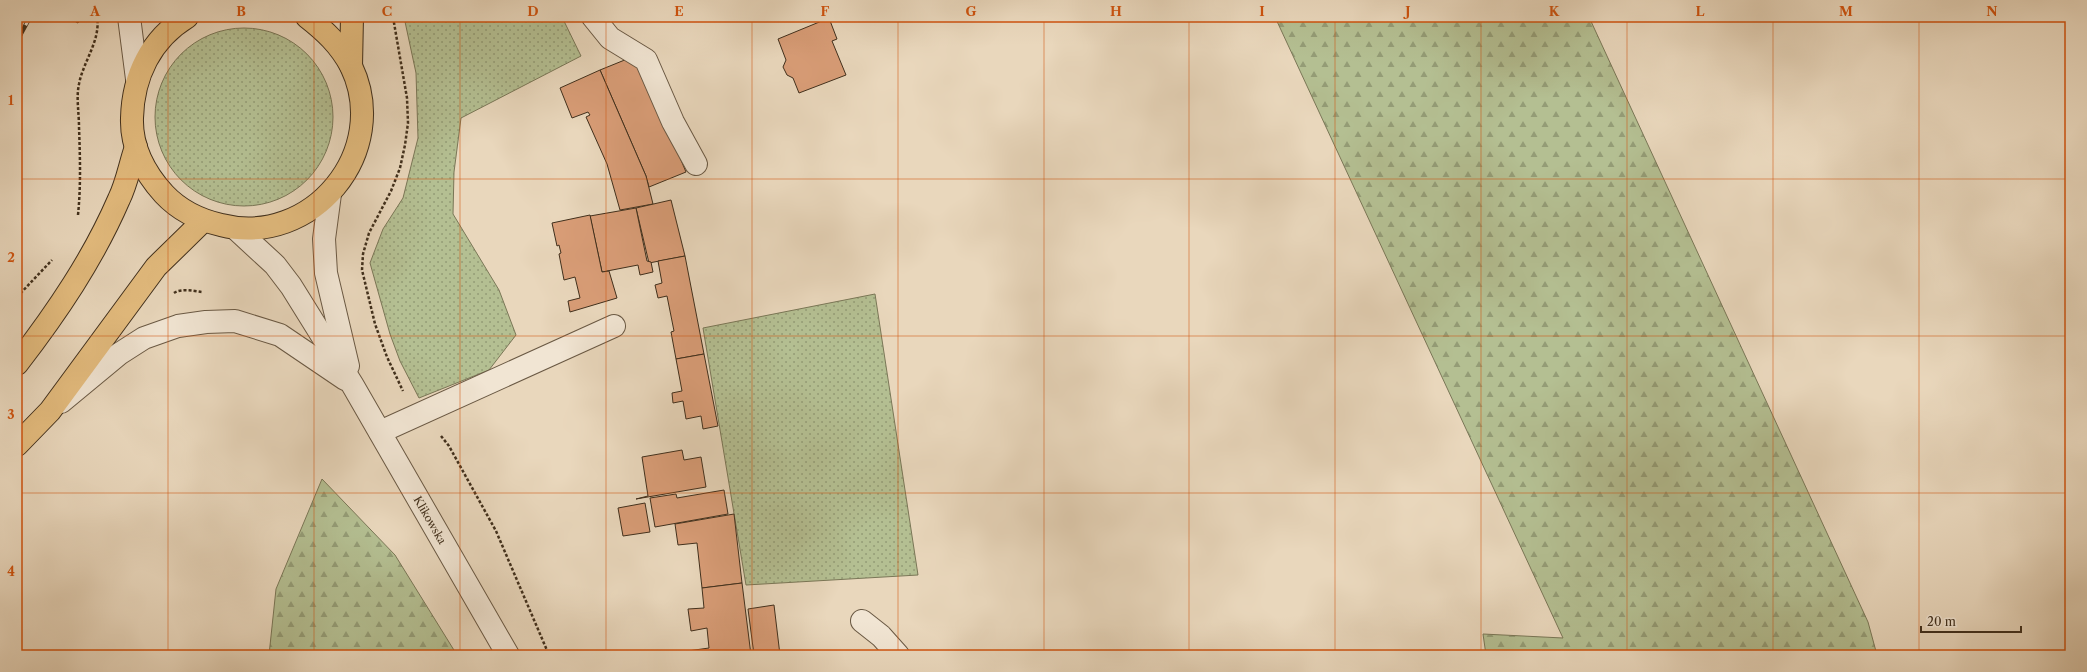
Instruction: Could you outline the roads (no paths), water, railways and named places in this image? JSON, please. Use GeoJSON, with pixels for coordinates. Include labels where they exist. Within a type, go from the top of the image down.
{"type":"FeatureCollection","features":[{"type":"Feature","properties":{"kind":"main road"},"geometry":{"type":"LineString","coordinates":[[187,17],[176,24],[159,40],[146,58],[137,79],[132,102],[132,124],[136,147],[150,178],[173,204],[203,221],[236,229],[257,229],[277,225],[297,218],[314,208],[330,194],[344,176],[354,155],[360,133],[360,103],[358,88],[351,66],[339,46],[324,30],[307,17]]}},
{"type":"Feature","properties":{"kind":"main road"},"geometry":{"type":"LineString","coordinates":[[351,66],[352,17]]}},
{"type":"Feature","properties":{"kind":"main road"},"geometry":{"type":"LineString","coordinates":[[17,364],[58,310],[92,255],[120,198],[136,147]]}},
{"type":"Feature","properties":{"kind":"main road"},"geometry":{"type":"LineString","coordinates":[[17,445],[50,411],[156,267],[203,221]]}},
{"type":"Feature","properties":{"kind":"street"},"geometry":{"type":"LineString","coordinates":[[129,17],[137,79]]}},
{"type":"Feature","properties":{"kind":"street"},"geometry":{"type":"LineString","coordinates":[[593,17],[610,38],[646,60],[673,122],[696,164]]}},
{"type":"Feature","properties":{"kind":"street","name":"Klikowska"},"geometry":{"type":"LineString","coordinates":[[330,194],[324,239],[326,273],[352,384]]}},
{"type":"Feature","properties":{"kind":"street","name":"Klikowska"},"geometry":{"type":"LineString","coordinates":[[236,229],[275,265],[291,286],[352,384],[508,655]]}},
{"type":"Feature","properties":{"kind":"street"},"geometry":{"type":"LineString","coordinates":[[50,411],[119,354],[144,338],[178,326],[206,322],[235,321],[280,335],[352,384]]}},
{"type":"Feature","properties":{"kind":"street"},"geometry":{"type":"LineString","coordinates":[[380,432],[614,326]]}},
{"type":"Feature","properties":{"kind":"street"},"geometry":{"type":"LineString","coordinates":[[862,621],[881,636],[898,655]]}},
{"type":"Feature","properties":{"kind":"railway"},"geometry":{"type":"LineString","coordinates":[[17,41],[30,17]]}}]}
